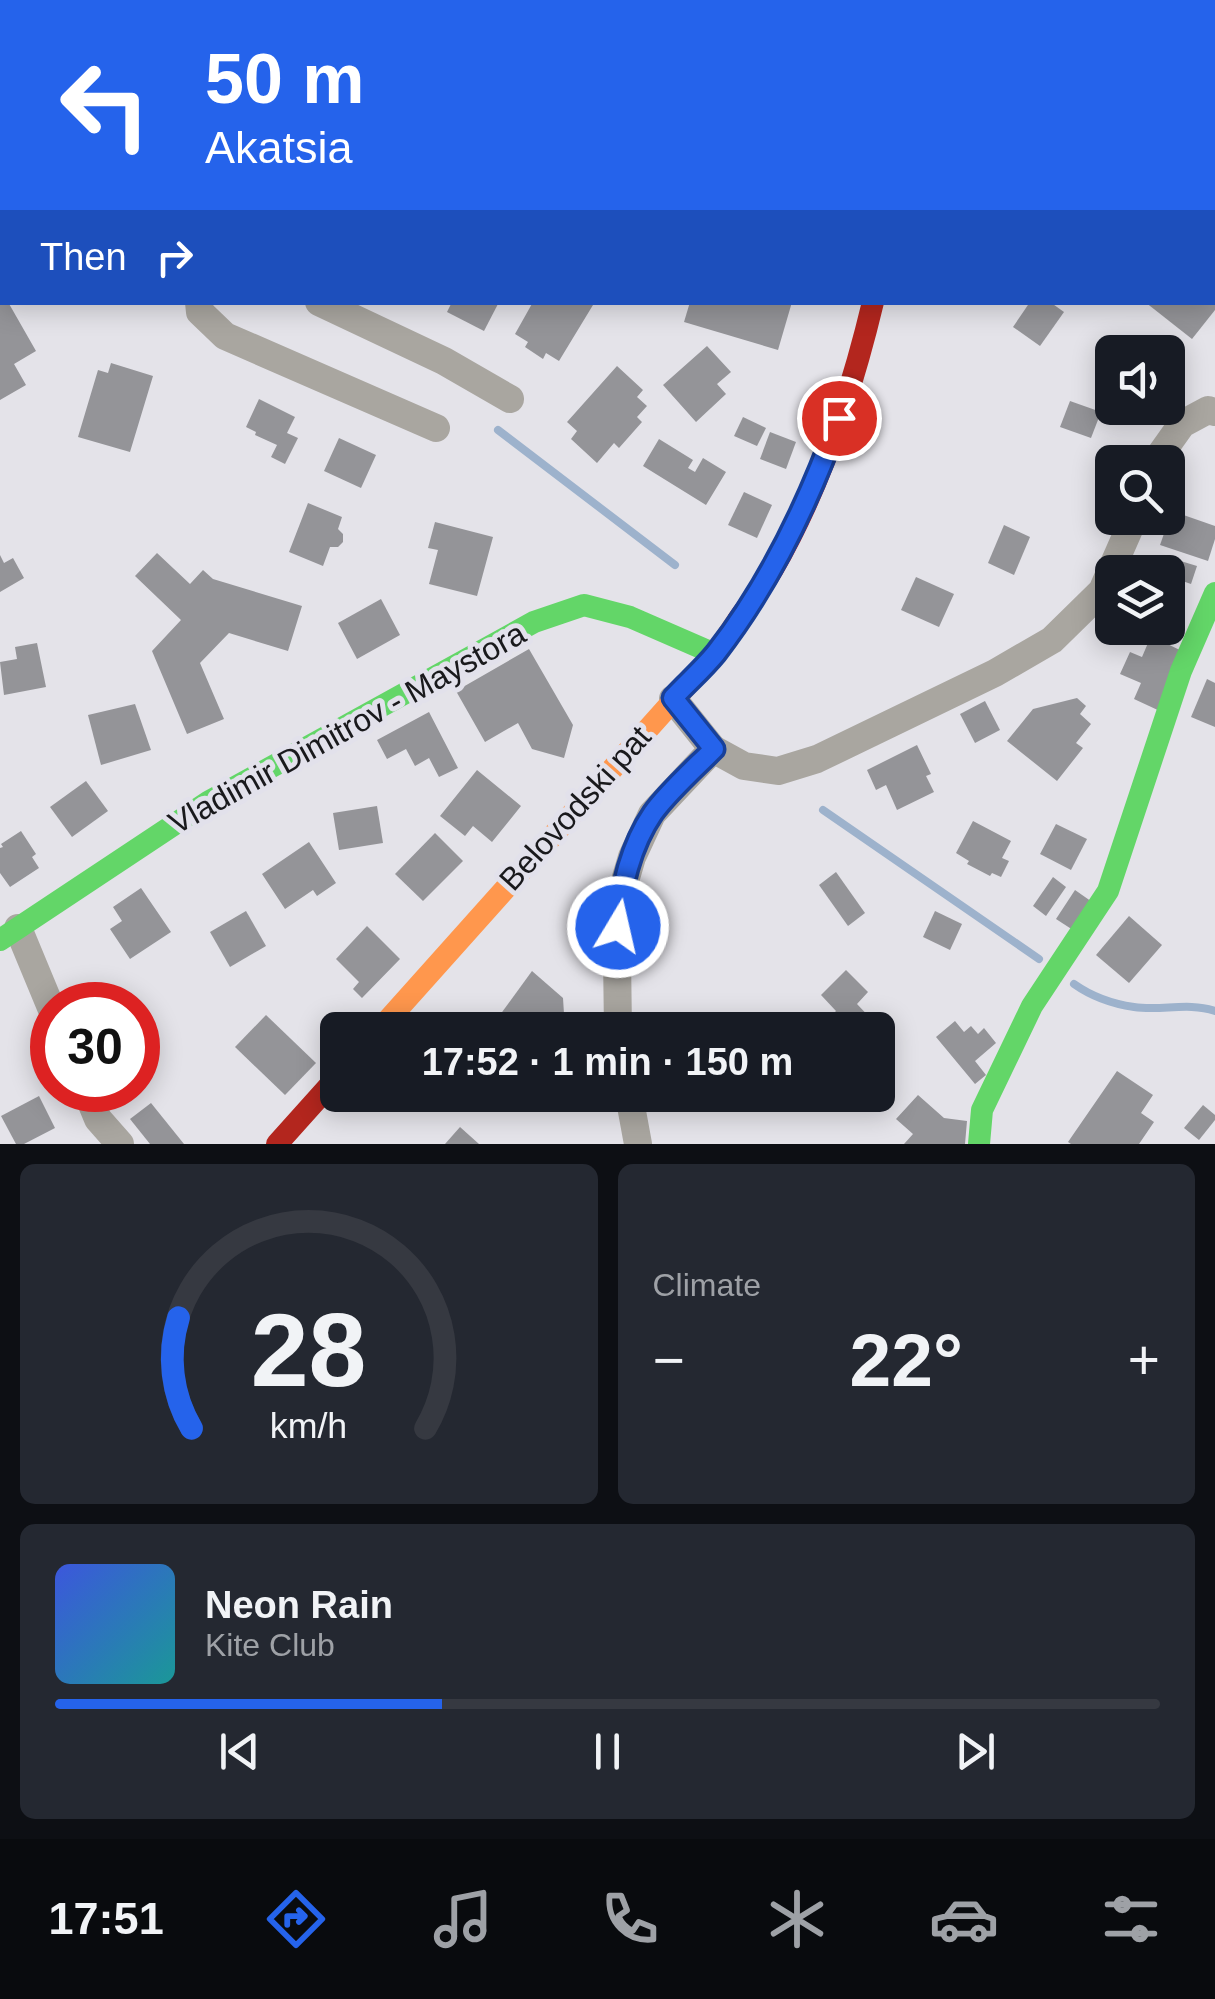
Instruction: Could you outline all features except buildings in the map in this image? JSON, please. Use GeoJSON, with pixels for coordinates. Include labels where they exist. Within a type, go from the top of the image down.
{"type":"FeatureCollection","features":[{"type":"Feature","properties":{"kind":"street"},"geometry":{"type":"LineString","coordinates":[[199,305],[200,312],[225,336],[436,428]]}},
{"type":"Feature","properties":{"kind":"street"},"geometry":{"type":"LineString","coordinates":[[326,305],[510,399]]}},
{"type":"Feature","properties":{"kind":"street","name":"Belovodski pat"},"geometry":{"type":"LineString","coordinates":[[395,1012],[715,654],[773,568],[819,476],[859,361],[871,305]]}},
{"type":"Feature","properties":{"kind":"street"},"geometry":{"type":"LineString","coordinates":[[1167,445],[1182,424],[1213,406]]}},
{"type":"Feature","properties":{"kind":"street"},"geometry":{"type":"LineString","coordinates":[[673,698],[714,749],[744,766],[778,770],[817,758],[995,673],[1052,640],[1102,591],[1127,535]]}},
{"type":"Feature","properties":{"kind":"street"},"geometry":{"type":"LineString","coordinates":[[979,1144],[982,1110],[1032,1006],[1108,891],[1181,670],[1215,593]]}},
{"type":"Feature","properties":{"kind":"street","name":"Vladimir Dimitrov - Maystora"},"geometry":{"type":"LineString","coordinates":[[9,934],[208,802],[534,622],[584,605],[630,617],[715,654]]}},
{"type":"Feature","properties":{"kind":"street"},"geometry":{"type":"LineString","coordinates":[[618,1012],[620,898],[632,857],[652,814],[714,749]]}},
{"type":"Feature","properties":{"kind":"street"},"geometry":{"type":"LineString","coordinates":[[9,934],[36,982]]}},
{"type":"Feature","properties":{"kind":"street"},"geometry":{"type":"LineString","coordinates":[[278,1144],[320,1096]]}},
{"type":"Feature","properties":{"kind":"street"},"geometry":{"type":"LineString","coordinates":[[95,1112],[120,1144]]}},
{"type":"Feature","properties":{"kind":"street"},"geometry":{"type":"LineString","coordinates":[[632,1112],[638,1144]]}},
{"type":"Feature","properties":{"kind":"waterway"},"geometry":{"type":"LineString","coordinates":[[498,430],[675,565]]}},
{"type":"Feature","properties":{"kind":"waterway"},"geometry":{"type":"LineString","coordinates":[[823,810],[1039,959]]}},
{"type":"Feature","properties":{"kind":"waterway"},"geometry":{"type":"LineString","coordinates":[[1074,984],[1126,1006],[1215,1011]]}},
{"type":"Feature","properties":{"kind":"traffic: fast"},"geometry":{"type":"LineString","coordinates":[[979,1144],[982,1110],[1032,1006],[1108,891],[1181,671],[1215,593]]}},
{"type":"Feature","properties":{"kind":"traffic: fast"},"geometry":{"type":"LineString","coordinates":[[0,940],[208,802],[534,622],[584,605],[630,617],[715,654]]}},
{"type":"Feature","properties":{"kind":"traffic: slow"},"geometry":{"type":"LineString","coordinates":[[395,1012],[715,654],[738,620]]}},
{"type":"Feature","properties":{"kind":"traffic: jam"},"geometry":{"type":"LineString","coordinates":[[738,620],[773,569],[806,505],[844,405],[872,305]]}},
{"type":"Feature","properties":{"kind":"traffic: jam"},"geometry":{"type":"LineString","coordinates":[[277,1144],[320,1096]]}},
{"type":"Feature","properties":{"kind":"route"},"geometry":{"type":"LineString","coordinates":[[618,927],[620,898],[632,857],[652,814],[714,749],[673,698],[715,654],[773,568],[819,476],[839,418]]}}]}
